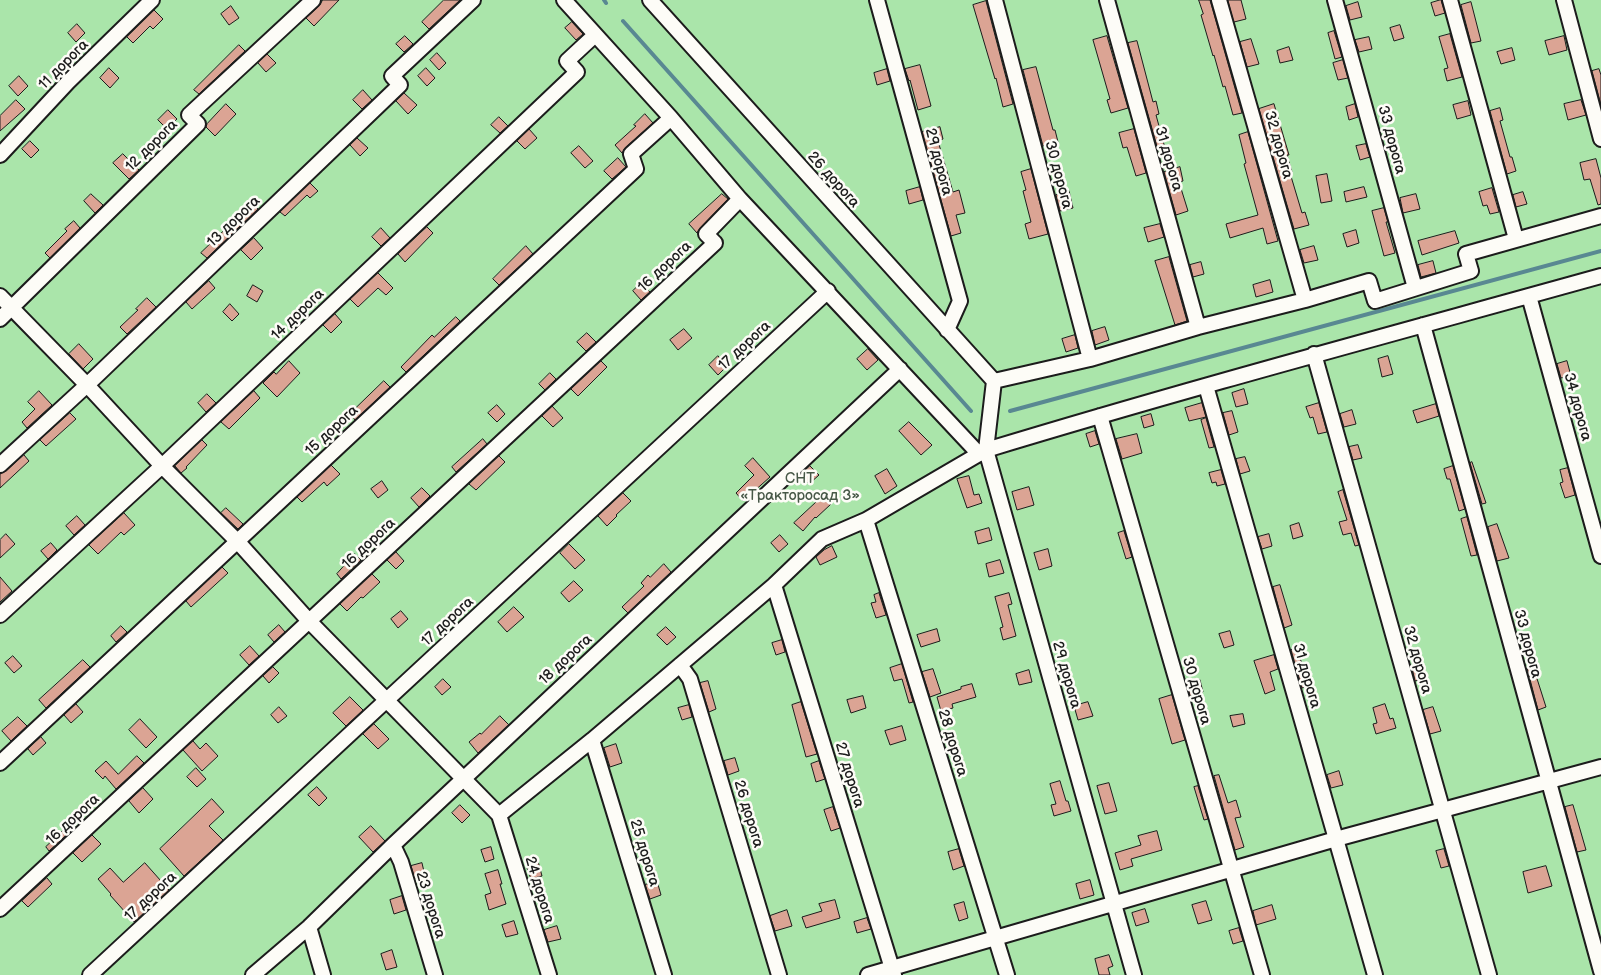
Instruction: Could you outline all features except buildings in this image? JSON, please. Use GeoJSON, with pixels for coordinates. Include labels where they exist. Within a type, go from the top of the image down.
{"type":"FeatureCollection","features":[{"type":"Feature","properties":{"kind":"street","name":"11 дорога"},"geometry":{"type":"LineString","coordinates":[[0,155],[68,82],[152,0]]}},
{"type":"Feature","properties":{"kind":"street","name":"12 дорога"},"geometry":{"type":"LineString","coordinates":[[0,319],[198,124],[189,115],[313,0]]}},
{"type":"Feature","properties":{"kind":"street","name":"13 дорога"},"geometry":{"type":"LineString","coordinates":[[0,465],[87,385],[400,85],[392,76],[473,0]]}},
{"type":"Feature","properties":{"kind":"street"},"geometry":{"type":"LineString","coordinates":[[564,0],[671,118],[740,199],[900,369],[982,452]]}},
{"type":"Feature","properties":{"kind":"street","name":"26 дорога"},"geometry":{"type":"LineString","coordinates":[[650,0],[994,381]]}},
{"type":"Feature","properties":{"kind":"street","name":"29 дорога"},"geometry":{"type":"LineString","coordinates":[[877,0],[960,300],[947,330]]}},
{"type":"Feature","properties":{"kind":"street","name":"30 дорога"},"geometry":{"type":"LineString","coordinates":[[994,0],[1090,359]]}},
{"type":"Feature","properties":{"kind":"street","name":"31 дорога"},"geometry":{"type":"LineString","coordinates":[[1107,0],[1198,327]]}},
{"type":"Feature","properties":{"kind":"street","name":"32 дорога"},"geometry":{"type":"LineString","coordinates":[[1219,0],[1305,300]]}},
{"type":"Feature","properties":{"kind":"street","name":"33 дорога"},"geometry":{"type":"LineString","coordinates":[[1335,0],[1415,288]]}},
{"type":"Feature","properties":{"kind":"street"},"geometry":{"type":"LineString","coordinates":[[1450,0],[1516,239]]}},
{"type":"Feature","properties":{"kind":"street"},"geometry":{"type":"LineString","coordinates":[[1564,0],[1601,139]]}},
{"type":"Feature","properties":{"kind":"street","name":"14 дорога"},"geometry":{"type":"LineString","coordinates":[[0,614],[162,466],[577,72],[567,61],[595,35]]}},
{"type":"Feature","properties":{"kind":"street","name":"15 дорога"},"geometry":{"type":"LineString","coordinates":[[0,763],[636,169],[632,154],[671,118]]}},
{"type":"Feature","properties":{"kind":"street","name":"16 дорога"},"geometry":{"type":"LineString","coordinates":[[0,909],[715,243],[706,234],[740,199]]}},
{"type":"Feature","properties":{"kind":"street"},"geometry":{"type":"LineString","coordinates":[[994,381],[1090,359],[1198,327],[1305,300],[1368,281],[1375,301],[1471,271],[1466,254],[1601,216]]}},
{"type":"Feature","properties":{"kind":"street"},"geometry":{"type":"LineString","coordinates":[[0,296],[87,385],[162,466],[238,542],[309,622],[499,815],[592,740],[774,585],[822,539],[866,520],[982,452],[1314,354],[1601,276]]}},
{"type":"Feature","properties":{"kind":"street","name":"17 дорога"},"geometry":{"type":"LineString","coordinates":[[90,975],[387,702],[828,291]]}},
{"type":"Feature","properties":{"kind":"street","name":"34 дорога"},"geometry":{"type":"LineString","coordinates":[[1529,296],[1601,556]]}},
{"type":"Feature","properties":{"kind":"street","name":"33 дорога"},"geometry":{"type":"LineString","coordinates":[[1424,325],[1601,971]]}},
{"type":"Feature","properties":{"kind":"street","name":"32 дорога"},"geometry":{"type":"LineString","coordinates":[[1314,354],[1489,975]]}},
{"type":"Feature","properties":{"kind":"street","name":"18 дорога"},"geometry":{"type":"LineString","coordinates":[[253,975],[309,927],[393,845],[900,369]]}},
{"type":"Feature","properties":{"kind":"street","name":"29 дорога"},"geometry":{"type":"LineString","coordinates":[[994,381],[982,452],[1134,975]]}},
{"type":"Feature","properties":{"kind":"street","name":"31 дорога"},"geometry":{"type":"LineString","coordinates":[[1206,386],[1374,975]]}},
{"type":"Feature","properties":{"kind":"street","name":"30 дорога"},"geometry":{"type":"LineString","coordinates":[[1100,416],[1262,975]]}},
{"type":"Feature","properties":{"kind":"street","name":"28 дорога"},"geometry":{"type":"LineString","coordinates":[[866,520],[1008,975]]}},
{"type":"Feature","properties":{"kind":"street","name":"27 дорога"},"geometry":{"type":"LineString","coordinates":[[774,585],[893,972]]}},
{"type":"Feature","properties":{"kind":"street","name":"26 дорога"},"geometry":{"type":"LineString","coordinates":[[680,665],[690,679],[779,975]]}},
{"type":"Feature","properties":{"kind":"street","name":"25 дорога"},"geometry":{"type":"LineString","coordinates":[[592,740],[664,975]]}},
{"type":"Feature","properties":{"kind":"street"},"geometry":{"type":"LineString","coordinates":[[868,975],[893,972],[996,938],[1231,869],[1601,767]]}},
{"type":"Feature","properties":{"kind":"street","name":"24 дорога"},"geometry":{"type":"LineString","coordinates":[[499,815],[549,975]]}},
{"type":"Feature","properties":{"kind":"street","name":"23 дорога"},"geometry":{"type":"LineString","coordinates":[[393,845],[435,975]]}},
{"type":"Feature","properties":{"kind":"street"},"geometry":{"type":"LineString","coordinates":[[309,927],[323,975]]}},
{"type":"Feature","properties":{"kind":"green space","name":"СНТ «Тракторосад 3»"},"geometry":{"type":"Polygon","coordinates":[[[0,0],[1601,0],[1601,975],[0,975],[0,0]]]}},
{"type":"Feature","properties":{"kind":"waterway"},"geometry":{"type":"LineString","coordinates":[[623,21],[971,411]]}},
{"type":"Feature","properties":{"kind":"waterway"},"geometry":{"type":"LineString","coordinates":[[1010,411],[1601,251]]}}]}
